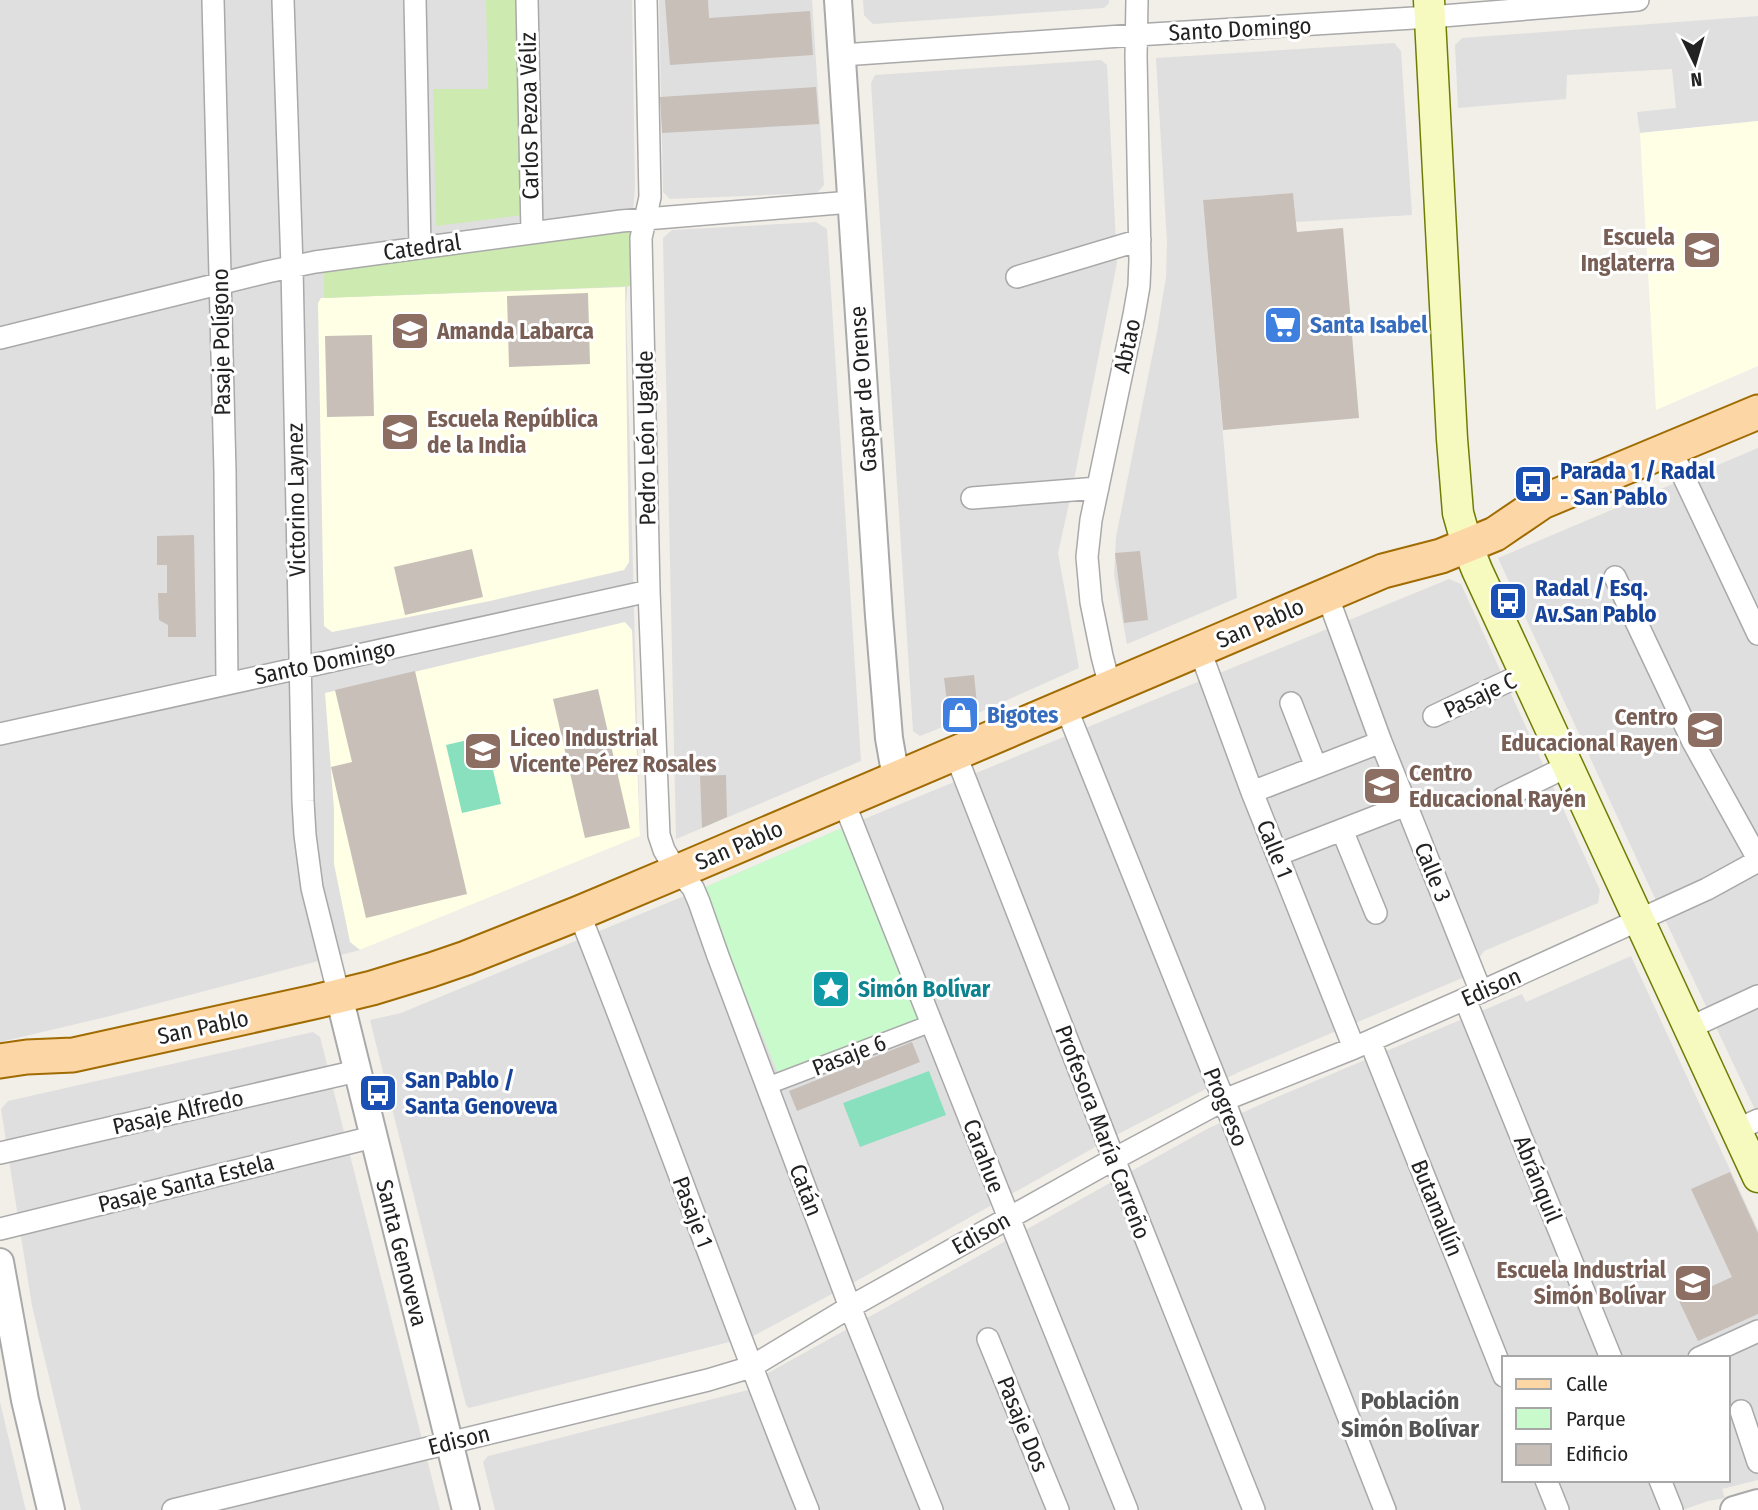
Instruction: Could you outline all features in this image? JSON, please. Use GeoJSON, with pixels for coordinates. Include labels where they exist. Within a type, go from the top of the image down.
{"type":"FeatureCollection","features":[{"type":"Feature","properties":{"kind":"main road"},"geometry":{"type":"LineString","coordinates":[[1430,9],[1452,439],[1456,500],[1464,535],[1689,1028],[1747,1125],[1758,1177]]}},
{"type":"Feature","properties":{"kind":"main road","name":"San Pablo"},"geometry":{"type":"LineString","coordinates":[[0,1062],[27,1056],[73,1055],[339,996],[431,971],[679,871],[1383,571],[1441,556],[1464,535],[1495,534],[1542,502],[1758,412]]}},
{"type":"Feature","properties":{"kind":"main road","name":"San Pablo"},"geometry":{"type":"LineString","coordinates":[[0,1082],[45,1072],[64,1063],[73,1055]]}},
{"type":"Feature","properties":{"kind":"street","name":"Pasaje Polígono"},"geometry":{"type":"LineString","coordinates":[[213,0],[225,472],[227,683]]}},
{"type":"Feature","properties":{"kind":"street","name":"Victorino Laynez"},"geometry":{"type":"LineString","coordinates":[[283,0],[292,267],[303,800],[308,861],[315,901],[339,996]]}},
{"type":"Feature","properties":{"kind":"street"},"geometry":{"type":"LineString","coordinates":[[415,0],[420,248]]}},
{"type":"Feature","properties":{"kind":"street","name":"Carlos Pezoa Véliz"},"geometry":{"type":"LineString","coordinates":[[527,0],[532,232]]}},
{"type":"Feature","properties":{"kind":"street","name":"Pedro León Ugalde"},"geometry":{"type":"LineString","coordinates":[[646,0],[650,197],[641,238],[649,591],[659,835],[664,850],[679,871]]}},
{"type":"Feature","properties":{"kind":"street","name":"Gaspar de Orense"},"geometry":{"type":"LineString","coordinates":[[838,0],[880,629],[889,738],[896,778]]}},
{"type":"Feature","properties":{"kind":"street","name":"Abtao"},"geometry":{"type":"LineString","coordinates":[[1110,687],[1091,601],[1087,557],[1098,488],[1139,286],[1137,0]]}},
{"type":"Feature","properties":{"kind":"street","name":"Santo Domingo"},"geometry":{"type":"LineString","coordinates":[[842,55],[1136,35],[1430,9],[1638,0]]}},
{"type":"Feature","properties":{"kind":"street","name":"Catedral"},"geometry":{"type":"LineString","coordinates":[[0,338],[315,262],[646,218],[851,202]]}},
{"type":"Feature","properties":{"kind":"street"},"geometry":{"type":"LineString","coordinates":[[1017,277],[1140,240]]}},
{"type":"Feature","properties":{"kind":"street"},"geometry":{"type":"LineString","coordinates":[[1670,449],[1758,634]]}},
{"type":"Feature","properties":{"kind":"street"},"geometry":{"type":"LineString","coordinates":[[972,498],[1098,488]]}},
{"type":"Feature","properties":{"kind":"street"},"geometry":{"type":"LineString","coordinates":[[1615,577],[1693,742],[1758,860]]}},
{"type":"Feature","properties":{"kind":"street","name":"Santo Domingo"},"geometry":{"type":"LineString","coordinates":[[0,734],[649,591]]}},
{"type":"Feature","properties":{"kind":"street","name":"Calle 3"},"geometry":{"type":"LineString","coordinates":[[1327,595],[1406,805],[1473,996]]}},
{"type":"Feature","properties":{"kind":"street","name":"Calle 1"},"geometry":{"type":"LineString","coordinates":[[1199,649],[1277,855],[1362,1044]]}},
{"type":"Feature","properties":{"kind":"street","name":"Pasaje C"},"geometry":{"type":"LineString","coordinates":[[1434,716],[1525,673]]}},
{"type":"Feature","properties":{"kind":"street"},"geometry":{"type":"LineString","coordinates":[[1291,704],[1316,767]]}},
{"type":"Feature","properties":{"kind":"street","name":"Progreso"},"geometry":{"type":"LineString","coordinates":[[1065,705],[1385,1510]]}},
{"type":"Feature","properties":{"kind":"street"},"geometry":{"type":"LineString","coordinates":[[1252,792],[1381,742]]}},
{"type":"Feature","properties":{"kind":"street","name":"Profesora María Carreño"},"geometry":{"type":"LineString","coordinates":[[955,753],[1254,1510]]}},
{"type":"Feature","properties":{"kind":"street"},"geometry":{"type":"LineString","coordinates":[[1503,798],[1568,766]]}},
{"type":"Feature","properties":{"kind":"street","name":"Carahue"},"geometry":{"type":"LineString","coordinates":[[844,800],[1127,1510]]}},
{"type":"Feature","properties":{"kind":"street"},"geometry":{"type":"LineString","coordinates":[[1277,855],[1406,805]]}},
{"type":"Feature","properties":{"kind":"street"},"geometry":{"type":"LineString","coordinates":[[1342,830],[1377,913]]}},
{"type":"Feature","properties":{"kind":"street","name":"Edison"},"geometry":{"type":"LineString","coordinates":[[173,1510],[708,1380],[751,1367],[850,1307],[1224,1100],[1473,996],[1707,888],[1758,860]]}},
{"type":"Feature","properties":{"kind":"street","name":"Catán"},"geometry":{"type":"LineString","coordinates":[[679,871],[699,902],[850,1307],[932,1510]]}},
{"type":"Feature","properties":{"kind":"street","name":"Pasaje 1"},"geometry":{"type":"LineString","coordinates":[[579,913],[808,1510]]}},
{"type":"Feature","properties":{"kind":"street","name":"Santa Genoveva"},"geometry":{"type":"LineString","coordinates":[[339,996],[466,1510]]}},
{"type":"Feature","properties":{"kind":"street","name":"Abránquil"},"geometry":{"type":"LineString","coordinates":[[1473,996],[1610,1356]]}},
{"type":"Feature","properties":{"kind":"street"},"geometry":{"type":"LineString","coordinates":[[1689,1028],[1758,996]]}},
{"type":"Feature","properties":{"kind":"street","name":"Pasaje 6"},"geometry":{"type":"LineString","coordinates":[[767,1086],[932,1023]]}},
{"type":"Feature","properties":{"kind":"street","name":"Butamallín"},"geometry":{"type":"LineString","coordinates":[[1362,1044],[1502,1371]]}},
{"type":"Feature","properties":{"kind":"street","name":"Pasaje Alfredo"},"geometry":{"type":"LineString","coordinates":[[0,1153],[357,1071]]}},
{"type":"Feature","properties":{"kind":"street","name":"Pasaje Santa Estela"},"geometry":{"type":"LineString","coordinates":[[0,1229],[373,1137]]}},
{"type":"Feature","properties":{"kind":"street"},"geometry":{"type":"LineString","coordinates":[[0,1262],[25,1400],[51,1510]]}},
{"type":"Feature","properties":{"kind":"street"},"geometry":{"type":"LineString","coordinates":[[1703,1356],[1758,1331]]}},
{"type":"Feature","properties":{"kind":"street","name":"Pasaje Dos"},"geometry":{"type":"LineString","coordinates":[[988,1339],[1058,1510]]}},
{"type":"Feature","properties":{"kind":"street"},"geometry":{"type":"LineString","coordinates":[[1741,1411],[1758,1462]]}},
{"type":"Feature","properties":{"kind":"street"},"geometry":{"type":"LineString","coordinates":[[1547,1482],[1558,1510]]}},
{"type":"Feature","properties":{"kind":"street"},"geometry":{"type":"LineString","coordinates":[[1661,1482],[1672,1510]]}},
{"type":"Feature","properties":{"kind":"street"},"geometry":{"type":"LineString","coordinates":[[1734,1510],[1758,1503]]}},
{"type":"Feature","properties":{"kind":"shaded area"},"geometry":{"type":"Polygon","coordinates":[[[0,0],[632,0],[635,187],[626,304],[640,836],[360,950],[0,1042],[0,0]]]}},
{"type":"Feature","properties":{"kind":"shaded area"},"geometry":{"type":"Polygon","coordinates":[[[659,0],[812,0],[824,185],[817,193],[670,199],[663,192],[659,0]]]}},
{"type":"Feature","properties":{"kind":"shaded area"},"geometry":{"type":"Polygon","coordinates":[[[863,0],[1109,0],[1109,3],[1104,8],[873,24],[864,15],[863,0]]]}},
{"type":"Feature","properties":{"kind":"shaded area"},"geometry":{"type":"Polygon","coordinates":[[[1758,16],[1758,121],[1640,133],[1637,112],[1676,108],[1672,69],[1567,75],[1566,99],[1458,108],[1455,45],[1462,38],[1758,16]]]}},
{"type":"Feature","properties":{"kind":"shaded area"},"geometry":{"type":"Polygon","coordinates":[[[1394,43],[1401,51],[1412,215],[1296,222],[1293,193],[1203,200],[1237,598],[1127,644],[1114,575],[1116,537],[1166,277],[1167,242],[1156,58],[1394,43]]]}},
{"type":"Feature","properties":{"kind":"shaded area"},"geometry":{"type":"Polygon","coordinates":[[[1101,60],[1107,65],[1117,263],[1058,553],[1079,668],[920,736],[913,731],[871,83],[875,75],[1101,60]]]}},
{"type":"Feature","properties":{"kind":"shaded area","name":"Escuela Inglaterra"},"geometry":{"type":"Polygon","coordinates":[[[1758,121],[1758,366],[1656,410],[1640,133],[1758,121]]]}},
{"type":"Feature","properties":{"kind":"shaded area"},"geometry":{"type":"Polygon","coordinates":[[[816,222],[827,229],[861,761],[676,839],[663,238],[672,230],[816,222]]]}},
{"type":"Feature","properties":{"kind":"shaded area"},"geometry":{"type":"Polygon","coordinates":[[[625,287],[629,562],[624,570],[490,601],[332,632],[324,626],[318,303],[321,298],[625,287]]]}},
{"type":"Feature","properties":{"kind":"shaded area"},"geometry":{"type":"Polygon","coordinates":[[[1758,448],[1758,1116],[1498,558],[1758,448]]]}},
{"type":"Feature","properties":{"kind":"shaded area"},"geometry":{"type":"Polygon","coordinates":[[[1449,579],[1461,584],[1600,890],[1598,903],[1484,951],[1467,976],[1239,1072],[1122,1132],[753,1336],[469,1408],[466,1405],[370,1020],[401,1013],[842,828],[1449,579]]]}},
{"type":"Feature","properties":{"kind":"shaded area","name":"Liceo Industrial Vicente Pérez Rosales"},"geometry":{"type":"Polygon","coordinates":[[[625,622],[632,630],[640,836],[360,950],[350,942],[334,864],[334,809],[325,693],[625,622]]]}},
{"type":"Feature","properties":{"kind":"shaded area"},"geometry":{"type":"Polygon","coordinates":[[[1631,956],[1758,1230],[1758,1480],[1722,1489],[1725,1498],[1683,1510],[495,1510],[483,1462],[488,1456],[748,1390],[768,1373],[1207,1129],[1522,994],[1526,1002],[1631,956]]]}},
{"type":"Feature","properties":{"kind":"shaded area"},"geometry":{"type":"Polygon","coordinates":[[[313,1032],[320,1037],[440,1510],[81,1510],[32,1306],[1,1109],[8,1101],[313,1032]]]}},
{"type":"Feature","properties":{"kind":"shaded area"},"geometry":{"type":"Polygon","coordinates":[[[0,1402],[25,1507],[26,1510],[0,1510],[0,1402]]]}},
{"type":"Feature","properties":{"kind":"green space"},"geometry":{"type":"Polygon","coordinates":[[[486,0],[519,0],[523,215],[436,226],[433,89],[488,89],[486,0]]]}},
{"type":"Feature","properties":{"kind":"green space"},"geometry":{"type":"Polygon","coordinates":[[[632,229],[635,286],[324,298],[324,271],[632,229]]]}},
{"type":"Feature","properties":{"kind":"green space"},"geometry":{"type":"Polygon","coordinates":[[[485,736],[501,804],[462,813],[446,745],[485,736]]]}},
{"type":"Feature","properties":{"kind":"green space"},"geometry":{"type":"Polygon","coordinates":[[[842,828],[923,1017],[778,1073],[701,889],[842,828]]]}},
{"type":"Feature","properties":{"kind":"green space"},"geometry":{"type":"Polygon","coordinates":[[[929,1071],[946,1115],[860,1147],[843,1103],[929,1071]]]}},
{"type":"Feature","properties":{"kind":"building"},"geometry":{"type":"Polygon","coordinates":[[[665,0],[708,0],[709,18],[810,11],[813,55],[670,65],[665,0]]]}},
{"type":"Feature","properties":{"kind":"building"},"geometry":{"type":"Polygon","coordinates":[[[816,87],[819,124],[662,133],[660,97],[816,87]]]}},
{"type":"Feature","properties":{"kind":"building","name":"Santa Isabel"},"geometry":{"type":"Polygon","coordinates":[[[1293,193],[1297,232],[1343,228],[1359,418],[1223,430],[1203,200],[1293,193]]]}},
{"type":"Feature","properties":{"kind":"building"},"geometry":{"type":"Polygon","coordinates":[[[588,293],[590,364],[509,367],[507,296],[588,293]]]}},
{"type":"Feature","properties":{"kind":"building"},"geometry":{"type":"Polygon","coordinates":[[[372,335],[374,416],[327,417],[325,336],[372,335]]]}},
{"type":"Feature","properties":{"kind":"building"},"geometry":{"type":"Polygon","coordinates":[[[194,535],[196,637],[168,637],[168,625],[159,620],[158,593],[167,593],[167,565],[157,565],[157,536],[194,535]]]}},
{"type":"Feature","properties":{"kind":"building"},"geometry":{"type":"Polygon","coordinates":[[[472,549],[483,597],[405,615],[394,567],[472,549]]]}},
{"type":"Feature","properties":{"kind":"building"},"geometry":{"type":"Polygon","coordinates":[[[1140,551],[1148,620],[1124,623],[1115,553],[1140,551]]]}},
{"type":"Feature","properties":{"kind":"building"},"geometry":{"type":"Polygon","coordinates":[[[415,671],[467,894],[366,918],[331,767],[352,762],[335,690],[415,671]]]}},
{"type":"Feature","properties":{"kind":"building"},"geometry":{"type":"Polygon","coordinates":[[[974,675],[978,713],[954,722],[949,718],[944,678],[974,675]]]}},
{"type":"Feature","properties":{"kind":"building"},"geometry":{"type":"Polygon","coordinates":[[[598,689],[630,828],[585,838],[553,699],[598,689]]]}},
{"type":"Feature","properties":{"kind":"building"},"geometry":{"type":"Polygon","coordinates":[[[726,775],[727,817],[702,828],[700,776],[726,775]]]}},
{"type":"Feature","properties":{"kind":"building"},"geometry":{"type":"Polygon","coordinates":[[[912,1042],[920,1062],[797,1111],[789,1091],[912,1042]]]}},
{"type":"Feature","properties":{"kind":"building"},"geometry":{"type":"Polygon","coordinates":[[[1730,1172],[1758,1233],[1758,1314],[1698,1341],[1679,1301],[1732,1277],[1691,1189],[1730,1172]]]}},
{"type":"Feature","properties":{"kind":"place","name":"Escuela Inglaterra"},"geometry":{"type":"Point","coordinates":[1702,250]}},
{"type":"Feature","properties":{"kind":"place","name":"Santa Isabel"},"geometry":{"type":"Point","coordinates":[1283,325]}},
{"type":"Feature","properties":{"kind":"place","name":"Amanda Labarca"},"geometry":{"type":"Point","coordinates":[410,331]}},
{"type":"Feature","properties":{"kind":"place","name":"Escuela República de la India"},"geometry":{"type":"Point","coordinates":[400,432]}},
{"type":"Feature","properties":{"kind":"place","name":"Parada 1 / Radal - San Pablo"},"geometry":{"type":"Point","coordinates":[1533,484]}},
{"type":"Feature","properties":{"kind":"place","name":"Radal / Esq. Av.San Pablo"},"geometry":{"type":"Point","coordinates":[1508,601]}},
{"type":"Feature","properties":{"kind":"place","name":"Bigotes"},"geometry":{"type":"Point","coordinates":[960,715]}},
{"type":"Feature","properties":{"kind":"place","name":"Centro Educacional Rayen"},"geometry":{"type":"Point","coordinates":[1705,730]}},
{"type":"Feature","properties":{"kind":"place","name":"Liceo Industrial Vicente Pérez Rosales"},"geometry":{"type":"Point","coordinates":[483,751]}},
{"type":"Feature","properties":{"kind":"place","name":"Centro Educacional Rayén"},"geometry":{"type":"Point","coordinates":[1382,786]}},
{"type":"Feature","properties":{"kind":"place","name":"Simón Bolívar"},"geometry":{"type":"Point","coordinates":[831,989]}},
{"type":"Feature","properties":{"kind":"place","name":"San Pablo / Santa Genoveva"},"geometry":{"type":"Point","coordinates":[378,1093]}},
{"type":"Feature","properties":{"kind":"place","name":"Escuela Industrial Simón Bolívar"},"geometry":{"type":"Point","coordinates":[1693,1283]}},
{"type":"Feature","properties":{"kind":"district","name":"Población Simón Bolívar"},"geometry":{"type":"Point","coordinates":[1410,1415]}}]}
